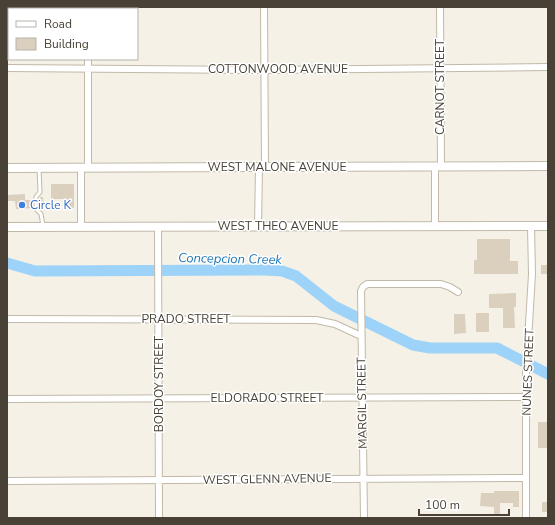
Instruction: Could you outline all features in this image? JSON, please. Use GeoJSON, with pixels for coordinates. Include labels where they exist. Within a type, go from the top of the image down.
{"type":"FeatureCollection","features":[{"type":"Feature","properties":{"kind":"street"},"geometry":{"type":"LineString","coordinates":[[258,226],[262,167],[264,7]]}},
{"type":"Feature","properties":{"kind":"street","name":"CARNOT STREET"},"geometry":{"type":"LineString","coordinates":[[435,226],[438,167],[440,7]]}},
{"type":"Feature","properties":{"kind":"street"},"geometry":{"type":"LineString","coordinates":[[81,227],[85,168],[88,60]]}},
{"type":"Feature","properties":{"kind":"street","name":"COTTONWOOD AVENUE"},"geometry":{"type":"LineString","coordinates":[[7,68],[264,70],[548,67]]}},
{"type":"Feature","properties":{"kind":"street","name":"WEST MALONE AVENUE"},"geometry":{"type":"LineString","coordinates":[[7,168],[548,166]]}},
{"type":"Feature","properties":{"kind":"street","name":"NUNES STREET"},"geometry":{"type":"LineString","coordinates":[[526,518],[526,373],[532,274],[532,226]]}},
{"type":"Feature","properties":{"kind":"street","name":"WEST THEO AVENUE"},"geometry":{"type":"LineString","coordinates":[[7,227],[548,226]]}},
{"type":"Feature","properties":{"kind":"street","name":"BORDOY STREET"},"geometry":{"type":"LineString","coordinates":[[158,227],[159,518]]}},
{"type":"Feature","properties":{"kind":"street","name":"MARGIL STREET"},"geometry":{"type":"LineString","coordinates":[[364,518],[361,291],[367,284],[441,284],[458,292]]}},
{"type":"Feature","properties":{"kind":"street","name":"PRADO STREET"},"geometry":{"type":"LineString","coordinates":[[7,319],[316,320],[335,324],[361,333]]}},
{"type":"Feature","properties":{"kind":"street","name":"ELDORADO STREET"},"geometry":{"type":"LineString","coordinates":[[7,399],[526,397]]}},
{"type":"Feature","properties":{"kind":"street","name":"WEST GLENN AVENUE"},"geometry":{"type":"LineString","coordinates":[[7,481],[526,478]]}},
{"type":"Feature","properties":{"kind":"lane"},"geometry":{"type":"LineString","coordinates":[[39,168],[40,192],[36,197],[36,209],[41,214],[43,227]]}},
{"type":"Feature","properties":{"kind":"building"},"geometry":{"type":"Polygon","coordinates":[[[51,184],[74,184],[74,208],[66,207],[66,199],[51,199],[51,184]]]}},
{"type":"Feature","properties":{"kind":"building","name":"Circle K"},"geometry":{"type":"Polygon","coordinates":[[[25,194],[25,200],[33,200],[33,208],[16,209],[15,201],[7,201],[7,195],[25,194]]]}},
{"type":"Feature","properties":{"kind":"building"},"geometry":{"type":"Polygon","coordinates":[[[40,197],[43,197],[44,208],[39,208],[40,197]]]}},
{"type":"Feature","properties":{"kind":"building"},"geometry":{"type":"Polygon","coordinates":[[[477,239],[510,239],[510,261],[518,261],[518,274],[474,274],[474,260],[477,260],[477,239]]]}},
{"type":"Feature","properties":{"kind":"building"},"geometry":{"type":"Polygon","coordinates":[[[541,265],[548,265],[548,274],[541,274],[541,265]]]}},
{"type":"Feature","properties":{"kind":"building"},"geometry":{"type":"Polygon","coordinates":[[[516,293],[516,307],[514,307],[515,328],[503,328],[503,308],[489,308],[489,294],[516,293]]]}},
{"type":"Feature","properties":{"kind":"building"},"geometry":{"type":"Polygon","coordinates":[[[476,313],[489,313],[489,332],[476,332],[476,313]]]}},
{"type":"Feature","properties":{"kind":"building"},"geometry":{"type":"Polygon","coordinates":[[[454,314],[465,314],[466,333],[454,334],[454,314]]]}},
{"type":"Feature","properties":{"kind":"building"},"geometry":{"type":"Polygon","coordinates":[[[538,422],[548,422],[548,448],[538,448],[538,422]]]}},
{"type":"Feature","properties":{"kind":"building"},"geometry":{"type":"Polygon","coordinates":[[[494,491],[519,491],[519,507],[513,507],[513,503],[500,503],[500,516],[494,516],[494,507],[480,506],[481,493],[494,493],[494,491]]]}},
{"type":"Feature","properties":{"kind":"building"},"geometry":{"type":"Polygon","coordinates":[[[542,502],[548,502],[548,512],[542,512],[542,502]]]}},
{"type":"Feature","properties":{"kind":"waterway","name":"Concepcion Creek"},"geometry":{"type":"LineString","coordinates":[[7,263],[35,271],[282,271],[296,276],[334,306],[413,345],[430,348],[497,348],[548,374]]}},
{"type":"Feature","properties":{"kind":"place","name":"Circle K"},"geometry":{"type":"Point","coordinates":[22,205]}}]}
